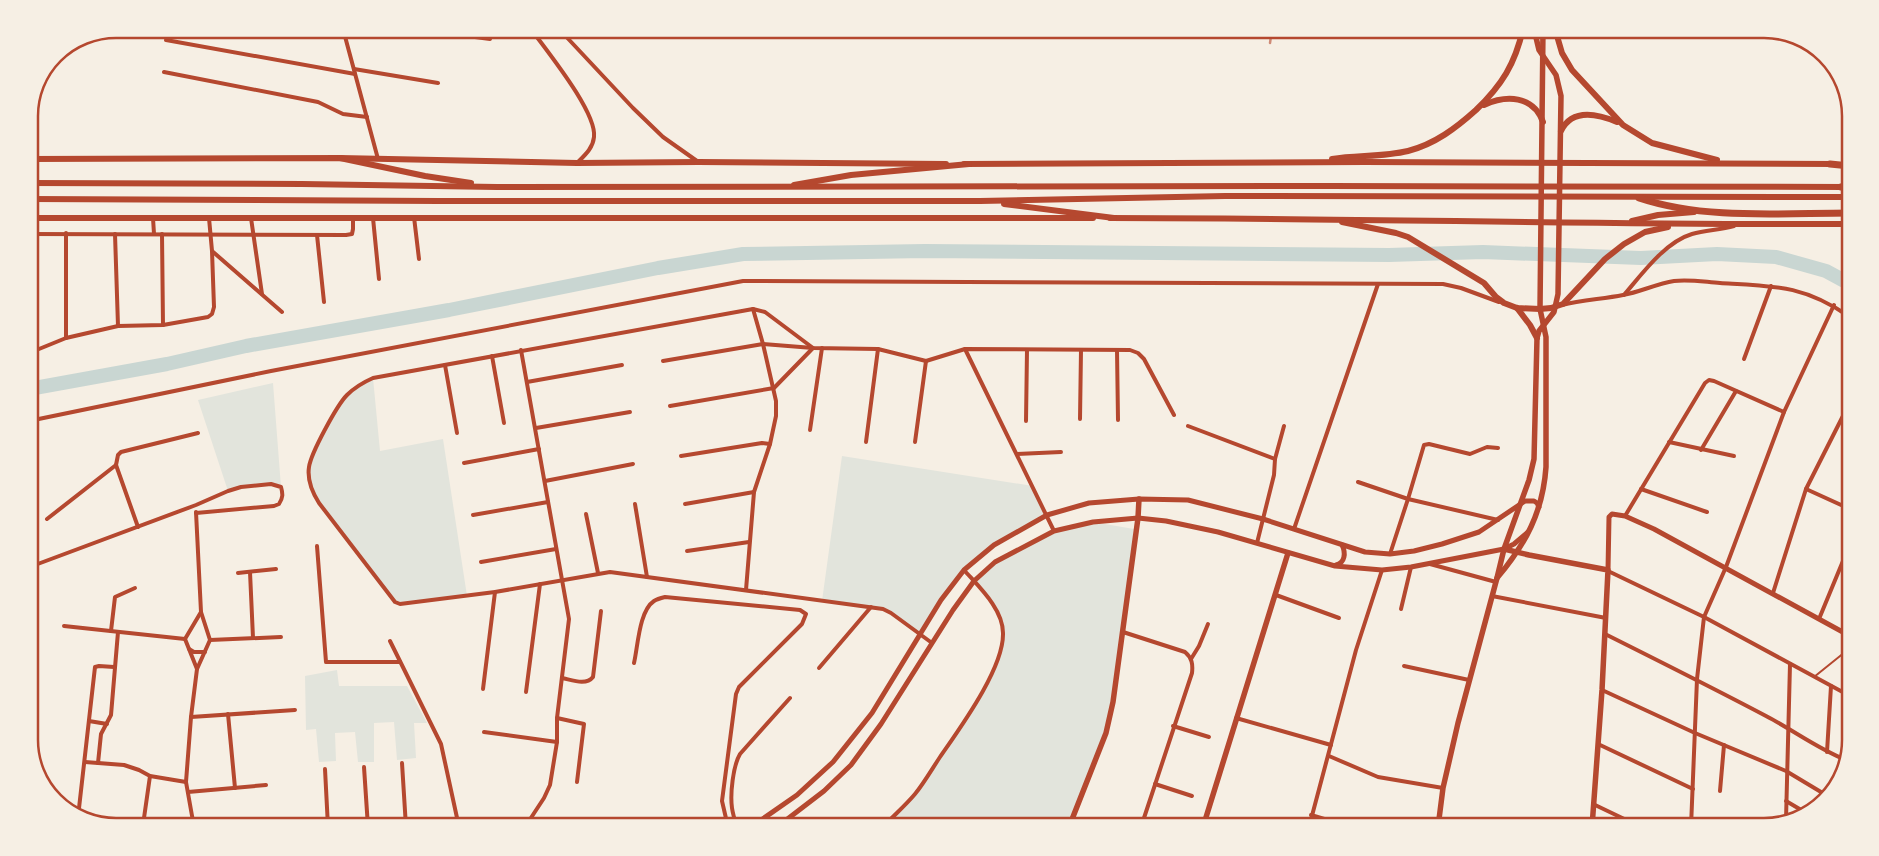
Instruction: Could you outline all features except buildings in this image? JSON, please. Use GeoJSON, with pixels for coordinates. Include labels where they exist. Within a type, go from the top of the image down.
{"type":"FeatureCollection","features":[{"type":"Feature","properties":{"kind":"highway"},"geometry":{"type":"LineString","coordinates":[[1830,164],[1841,165]]}},
{"type":"Feature","properties":{"kind":"highway"},"geometry":{"type":"LineString","coordinates":[[1639,198],[1671,207],[1703,212],[1841,213]]}},
{"type":"Feature","properties":{"kind":"main road"},"geometry":{"type":"LineString","coordinates":[[1316,162],[1351,156],[1385,155],[1419,148],[1448,133],[1492,95],[1508,72],[1517,54],[1521,38]]}},
{"type":"Feature","properties":{"kind":"main road"},"geometry":{"type":"LineString","coordinates":[[1439,818],[1443,788],[1469,680],[1504,549],[1529,480],[1534,459],[1537,338],[1543,325],[1556,307],[1559,281],[1561,96],[1558,81],[1536,44],[1535,38]]}},
{"type":"Feature","properties":{"kind":"main road"},"geometry":{"type":"LineString","coordinates":[[1496,580],[1534,524],[1545,488],[1546,337],[1540,309],[1542,38]]}},
{"type":"Feature","properties":{"kind":"main road"},"geometry":{"type":"LineString","coordinates":[[1558,38],[1562,53],[1572,70],[1623,125]]}},
{"type":"Feature","properties":{"kind":"main road"},"geometry":{"type":"LineString","coordinates":[[1476,109],[1498,100],[1518,99],[1534,107],[1543,122]]}},
{"type":"Feature","properties":{"kind":"main road"},"geometry":{"type":"LineString","coordinates":[[1561,133],[1569,120],[1576,116],[1584,114],[1607,118],[1623,125],[1652,143],[1727,163]]}},
{"type":"Feature","properties":{"kind":"main road"},"geometry":{"type":"LineString","coordinates":[[340,158],[425,176],[497,187]]}},
{"type":"Feature","properties":{"kind":"main road"},"geometry":{"type":"LineString","coordinates":[[38,159],[340,158],[577,163],[969,164],[1316,162],[1830,164]]}},
{"type":"Feature","properties":{"kind":"main road"},"geometry":{"type":"LineString","coordinates":[[783,188],[851,175],[969,164]]}},
{"type":"Feature","properties":{"kind":"main road"},"geometry":{"type":"LineString","coordinates":[[38,183],[783,188],[1841,187]]}},
{"type":"Feature","properties":{"kind":"main road"},"geometry":{"type":"LineString","coordinates":[[38,199],[980,201],[1225,196],[1841,197]]}},
{"type":"Feature","properties":{"kind":"main road"},"geometry":{"type":"LineString","coordinates":[[980,201],[1114,218]]}},
{"type":"Feature","properties":{"kind":"main road"},"geometry":{"type":"LineString","coordinates":[[1621,223],[1658,215],[1703,212]]}},
{"type":"Feature","properties":{"kind":"main road"},"geometry":{"type":"LineString","coordinates":[[38,218],[1114,218],[1737,225],[1841,224]]}},
{"type":"Feature","properties":{"kind":"main road"},"geometry":{"type":"LineString","coordinates":[[1324,219],[1396,233],[1414,240],[1480,279],[1504,303],[1517,308],[1540,309],[1556,307],[1567,299],[1605,259],[1624,244],[1645,232],[1677,224]]}},
{"type":"Feature","properties":{"kind":"main road"},"geometry":{"type":"LineString","coordinates":[[1517,308],[1537,338]]}},
{"type":"Feature","properties":{"kind":"main road"},"geometry":{"type":"LineString","coordinates":[[1073,818],[1106,734],[1113,702],[1139,499]]}},
{"type":"Feature","properties":{"kind":"main road"},"geometry":{"type":"LineString","coordinates":[[1504,549],[1608,570],[1602,690],[1592,818]]}},
{"type":"Feature","properties":{"kind":"main road"},"geometry":{"type":"LineString","coordinates":[[1206,818],[1288,553]]}},
{"type":"Feature","properties":{"kind":"street"},"geometry":{"type":"LineString","coordinates":[[346,38],[378,159]]}},
{"type":"Feature","properties":{"kind":"street"},"geometry":{"type":"LineString","coordinates":[[482,38],[490,39]]}},
{"type":"Feature","properties":{"kind":"street"},"geometry":{"type":"LineString","coordinates":[[537,38],[580,98],[593,127],[594,136],[592,144],[587,153],[577,163]]}},
{"type":"Feature","properties":{"kind":"street"},"geometry":{"type":"LineString","coordinates":[[567,38],[663,137],[698,162]]}},
{"type":"Feature","properties":{"kind":"street"},"geometry":{"type":"LineString","coordinates":[[166,40],[355,72],[438,83]]}},
{"type":"Feature","properties":{"kind":"street"},"geometry":{"type":"LineString","coordinates":[[164,72],[318,102],[342,114],[367,117]]}},
{"type":"Feature","properties":{"kind":"street"},"geometry":{"type":"LineString","coordinates":[[38,234],[346,235],[352,234],[354,229],[353,217]]}},
{"type":"Feature","properties":{"kind":"street"},"geometry":{"type":"LineString","coordinates":[[414,217],[419,259]]}},
{"type":"Feature","properties":{"kind":"street"},"geometry":{"type":"LineString","coordinates":[[153,218],[154,234]]}},
{"type":"Feature","properties":{"kind":"street"},"geometry":{"type":"LineString","coordinates":[[38,349],[66,338],[118,326],[163,325],[208,317],[212,314],[214,307],[210,218]]}},
{"type":"Feature","properties":{"kind":"street"},"geometry":{"type":"LineString","coordinates":[[251,218],[262,294]]}},
{"type":"Feature","properties":{"kind":"street"},"geometry":{"type":"LineString","coordinates":[[373,218],[379,279]]}},
{"type":"Feature","properties":{"kind":"street"},"geometry":{"type":"LineString","coordinates":[[1624,295],[1672,243],[1694,234],[1717,231],[1737,225]]}},
{"type":"Feature","properties":{"kind":"street"},"geometry":{"type":"LineString","coordinates":[[66,233],[66,338]]}},
{"type":"Feature","properties":{"kind":"street"},"geometry":{"type":"LineString","coordinates":[[115,234],[118,326]]}},
{"type":"Feature","properties":{"kind":"street"},"geometry":{"type":"LineString","coordinates":[[162,234],[163,325]]}},
{"type":"Feature","properties":{"kind":"street"},"geometry":{"type":"LineString","coordinates":[[317,235],[324,302]]}},
{"type":"Feature","properties":{"kind":"street"},"geometry":{"type":"LineString","coordinates":[[212,251],[282,312]]}},
{"type":"Feature","properties":{"kind":"street"},"geometry":{"type":"LineString","coordinates":[[38,419],[271,371],[743,281],[1449,284],[1504,303]]}},
{"type":"Feature","properties":{"kind":"street"},"geometry":{"type":"LineString","coordinates":[[1556,307],[1578,301],[1624,295],[1680,281],[1771,286],[1806,292],[1841,310]]}},
{"type":"Feature","properties":{"kind":"street"},"geometry":{"type":"LineString","coordinates":[[1294,529],[1378,284]]}},
{"type":"Feature","properties":{"kind":"street"},"geometry":{"type":"LineString","coordinates":[[1744,359],[1771,286]]}},
{"type":"Feature","properties":{"kind":"street"},"geometry":{"type":"LineString","coordinates":[[1691,818],[1697,679],[1704,618],[1726,567],[1784,412],[1834,305]]}},
{"type":"Feature","properties":{"kind":"street"},"geometry":{"type":"LineString","coordinates":[[746,590],[754,492],[770,444],[776,416],[774,388],[764,344],[753,309]]}},
{"type":"Feature","properties":{"kind":"street"},"geometry":{"type":"LineString","coordinates":[[813,348],[765,312],[753,309],[373,378],[360,384],[347,395],[311,458],[308,468],[312,492],[318,503],[395,602],[400,604],[495,592],[610,572],[871,607],[891,613],[932,643]]}},
{"type":"Feature","properties":{"kind":"street"},"geometry":{"type":"LineString","coordinates":[[663,361],[764,344],[813,348],[878,348],[926,361],[965,349],[1130,350],[1138,353],[1144,359],[1174,415]]}},
{"type":"Feature","properties":{"kind":"street"},"geometry":{"type":"LineString","coordinates":[[670,406],[774,388],[813,348]]}},
{"type":"Feature","properties":{"kind":"street"},"geometry":{"type":"LineString","coordinates":[[810,430],[822,348]]}},
{"type":"Feature","properties":{"kind":"street"},"geometry":{"type":"LineString","coordinates":[[866,442],[878,348]]}},
{"type":"Feature","properties":{"kind":"street"},"geometry":{"type":"LineString","coordinates":[[965,349],[1054,531]]}},
{"type":"Feature","properties":{"kind":"street"},"geometry":{"type":"LineString","coordinates":[[521,350],[569,619],[557,742],[550,785],[531,818]]}},
{"type":"Feature","properties":{"kind":"street"},"geometry":{"type":"LineString","coordinates":[[1026,421],[1027,350]]}},
{"type":"Feature","properties":{"kind":"street"},"geometry":{"type":"LineString","coordinates":[[1080,419],[1081,350]]}},
{"type":"Feature","properties":{"kind":"street"},"geometry":{"type":"LineString","coordinates":[[1117,350],[1118,420]]}},
{"type":"Feature","properties":{"kind":"street"},"geometry":{"type":"LineString","coordinates":[[492,356],[504,423]]}},
{"type":"Feature","properties":{"kind":"street"},"geometry":{"type":"LineString","coordinates":[[915,442],[926,361]]}},
{"type":"Feature","properties":{"kind":"street"},"geometry":{"type":"LineString","coordinates":[[527,382],[622,365]]}},
{"type":"Feature","properties":{"kind":"street"},"geometry":{"type":"LineString","coordinates":[[446,366],[457,433]]}},
{"type":"Feature","properties":{"kind":"street"},"geometry":{"type":"LineString","coordinates":[[1625,516],[1705,383],[1714,381],[1784,412]]}},
{"type":"Feature","properties":{"kind":"street"},"geometry":{"type":"LineString","coordinates":[[1702,450],[1736,391]]}},
{"type":"Feature","properties":{"kind":"street"},"geometry":{"type":"LineString","coordinates":[[536,428],[630,412]]}},
{"type":"Feature","properties":{"kind":"street"},"geometry":{"type":"LineString","coordinates":[[1773,593],[1806,489],[1841,419]]}},
{"type":"Feature","properties":{"kind":"street"},"geometry":{"type":"LineString","coordinates":[[1188,426],[1275,459]]}},
{"type":"Feature","properties":{"kind":"street"},"geometry":{"type":"LineString","coordinates":[[1257,544],[1284,426]]}},
{"type":"Feature","properties":{"kind":"street"},"geometry":{"type":"LineString","coordinates":[[138,527],[116,465],[118,455],[121,452],[198,432]]}},
{"type":"Feature","properties":{"kind":"street"},"geometry":{"type":"LineString","coordinates":[[1669,442],[1734,456]]}},
{"type":"Feature","properties":{"kind":"street"},"geometry":{"type":"LineString","coordinates":[[681,456],[762,443],[770,444]]}},
{"type":"Feature","properties":{"kind":"street"},"geometry":{"type":"LineString","coordinates":[[1390,554],[1424,445],[1429,444],[1470,454],[1487,447],[1498,448]]}},
{"type":"Feature","properties":{"kind":"street"},"geometry":{"type":"LineString","coordinates":[[464,462],[539,450]]}},
{"type":"Feature","properties":{"kind":"street"},"geometry":{"type":"LineString","coordinates":[[1018,454],[1061,452]]}},
{"type":"Feature","properties":{"kind":"street"},"geometry":{"type":"LineString","coordinates":[[545,481],[633,464]]}},
{"type":"Feature","properties":{"kind":"street"},"geometry":{"type":"LineString","coordinates":[[47,518],[116,465]]}},
{"type":"Feature","properties":{"kind":"street"},"geometry":{"type":"LineString","coordinates":[[1358,482],[1408,499],[1498,520]]}},
{"type":"Feature","properties":{"kind":"street"},"geometry":{"type":"LineString","coordinates":[[38,564],[241,487],[271,484],[281,487],[282,499],[279,504],[274,506],[196,513]]}},
{"type":"Feature","properties":{"kind":"street"},"geometry":{"type":"LineString","coordinates":[[1641,489],[1707,512]]}},
{"type":"Feature","properties":{"kind":"street"},"geometry":{"type":"LineString","coordinates":[[1806,489],[1842,505]]}},
{"type":"Feature","properties":{"kind":"street"},"geometry":{"type":"LineString","coordinates":[[685,504],[754,492]]}},
{"type":"Feature","properties":{"kind":"street"},"geometry":{"type":"LineString","coordinates":[[764,818],[796,795],[833,762],[872,713],[920,634],[964,570],[994,545],[1047,516],[1089,503],[1139,499],[1188,500],[1263,518],[1365,552],[1390,554],[1414,551],[1479,532],[1525,501],[1534,501],[1537,503],[1539,510]]}},
{"type":"Feature","properties":{"kind":"street"},"geometry":{"type":"LineString","coordinates":[[473,515],[548,502]]}},
{"type":"Feature","properties":{"kind":"street"},"geometry":{"type":"LineString","coordinates":[[635,504],[647,577]]}},
{"type":"Feature","properties":{"kind":"street"},"geometry":{"type":"LineString","coordinates":[[192,818],[186,782],[191,718],[197,669],[210,640],[202,612],[196,505]]}},
{"type":"Feature","properties":{"kind":"street"},"geometry":{"type":"LineString","coordinates":[[586,514],[598,573]]}},
{"type":"Feature","properties":{"kind":"street"},"geometry":{"type":"LineString","coordinates":[[1842,632],[1654,529],[1625,516],[1610,515],[1608,570],[1704,618],[1842,692]]}},
{"type":"Feature","properties":{"kind":"street"},"geometry":{"type":"LineString","coordinates":[[789,818],[824,791],[851,764],[881,724],[974,581],[995,562],[1054,531],[1093,522],[1138,518],[1190,525],[1335,566],[1382,570],[1411,567],[1504,549],[1514,544],[1528,532]]}},
{"type":"Feature","properties":{"kind":"street"},"geometry":{"type":"LineString","coordinates":[[688,551],[749,542]]}},
{"type":"Feature","properties":{"kind":"street"},"geometry":{"type":"LineString","coordinates":[[1335,566],[1342,561],[1344,554],[1342,545]]}},
{"type":"Feature","properties":{"kind":"street"},"geometry":{"type":"LineString","coordinates":[[317,546],[326,662],[400,662]]}},
{"type":"Feature","properties":{"kind":"street"},"geometry":{"type":"LineString","coordinates":[[481,562],[556,549]]}},
{"type":"Feature","properties":{"kind":"street"},"geometry":{"type":"LineString","coordinates":[[1428,563],[1496,580]]}},
{"type":"Feature","properties":{"kind":"street"},"geometry":{"type":"LineString","coordinates":[[1819,619],[1842,564]]}},
{"type":"Feature","properties":{"kind":"street"},"geometry":{"type":"LineString","coordinates":[[1401,609],[1411,567]]}},
{"type":"Feature","properties":{"kind":"street"},"geometry":{"type":"LineString","coordinates":[[238,573],[276,569]]}},
{"type":"Feature","properties":{"kind":"street"},"geometry":{"type":"LineString","coordinates":[[892,818],[915,794],[959,729],[994,669],[1001,651],[1004,632],[1001,619],[995,607],[964,570]]}},
{"type":"Feature","properties":{"kind":"street"},"geometry":{"type":"LineString","coordinates":[[1310,818],[1329,756],[1356,650],[1382,570]]}},
{"type":"Feature","properties":{"kind":"street"},"geometry":{"type":"LineString","coordinates":[[250,572],[253,638]]}},
{"type":"Feature","properties":{"kind":"street"},"geometry":{"type":"LineString","coordinates":[[526,692],[540,584]]}},
{"type":"Feature","properties":{"kind":"street"},"geometry":{"type":"LineString","coordinates":[[111,632],[115,597],[135,588]]}},
{"type":"Feature","properties":{"kind":"street"},"geometry":{"type":"LineString","coordinates":[[483,689],[495,592]]}},
{"type":"Feature","properties":{"kind":"street"},"geometry":{"type":"LineString","coordinates":[[1276,595],[1339,618]]}},
{"type":"Feature","properties":{"kind":"street"},"geometry":{"type":"LineString","coordinates":[[1492,596],[1606,618]]}},
{"type":"Feature","properties":{"kind":"street"},"geometry":{"type":"LineString","coordinates":[[634,663],[647,607],[655,600],[665,597],[800,610],[806,614],[802,624],[739,687],[736,694],[722,801],[726,818]]}},
{"type":"Feature","properties":{"kind":"street"},"geometry":{"type":"LineString","coordinates":[[819,668],[871,607]]}},
{"type":"Feature","properties":{"kind":"street"},"geometry":{"type":"LineString","coordinates":[[562,678],[586,682],[590,681],[593,676],[600,611]]}},
{"type":"Feature","properties":{"kind":"street"},"geometry":{"type":"LineString","coordinates":[[185,639],[202,612]]}},
{"type":"Feature","properties":{"kind":"street"},"geometry":{"type":"LineString","coordinates":[[1144,818],[1192,673],[1191,659],[1199,646],[1208,624]]}},
{"type":"Feature","properties":{"kind":"street"},"geometry":{"type":"LineString","coordinates":[[64,626],[185,639]]}},
{"type":"Feature","properties":{"kind":"street"},"geometry":{"type":"LineString","coordinates":[[98,763],[101,734],[111,714],[118,632]]}},
{"type":"Feature","properties":{"kind":"street"},"geometry":{"type":"LineString","coordinates":[[1123,632],[1185,652],[1191,659]]}},
{"type":"Feature","properties":{"kind":"street"},"geometry":{"type":"LineString","coordinates":[[1605,634],[1697,679],[1840,757]]}},
{"type":"Feature","properties":{"kind":"street"},"geometry":{"type":"LineString","coordinates":[[210,640],[281,638]]}},
{"type":"Feature","properties":{"kind":"street"},"geometry":{"type":"LineString","coordinates":[[185,639],[197,669]]}},
{"type":"Feature","properties":{"kind":"street"},"geometry":{"type":"LineString","coordinates":[[390,642],[442,744],[457,818]]}},
{"type":"Feature","properties":{"kind":"street"},"geometry":{"type":"LineString","coordinates":[[189,649],[205,652]]}},
{"type":"Feature","properties":{"kind":"street"},"geometry":{"type":"LineString","coordinates":[[1786,815],[1790,664]]}},
{"type":"Feature","properties":{"kind":"street"},"geometry":{"type":"LineString","coordinates":[[1404,666],[1469,680]]}},
{"type":"Feature","properties":{"kind":"street"},"geometry":{"type":"LineString","coordinates":[[79,809],[96,667],[114,667]]}},
{"type":"Feature","properties":{"kind":"street"},"geometry":{"type":"LineString","coordinates":[[1827,752],[1832,686]]}},
{"type":"Feature","properties":{"kind":"street"},"geometry":{"type":"LineString","coordinates":[[1602,690],[1695,733],[1786,771],[1822,792]]}},
{"type":"Feature","properties":{"kind":"street"},"geometry":{"type":"LineString","coordinates":[[734,818],[732,802],[736,762],[740,754],[790,698]]}},
{"type":"Feature","properties":{"kind":"street"},"geometry":{"type":"LineString","coordinates":[[191,718],[295,710]]}},
{"type":"Feature","properties":{"kind":"street"},"geometry":{"type":"LineString","coordinates":[[228,714],[236,788]]}},
{"type":"Feature","properties":{"kind":"street"},"geometry":{"type":"LineString","coordinates":[[558,718],[584,724],[577,782]]}},
{"type":"Feature","properties":{"kind":"street"},"geometry":{"type":"LineString","coordinates":[[1236,718],[1331,745]]}},
{"type":"Feature","properties":{"kind":"street"},"geometry":{"type":"LineString","coordinates":[[89,721],[107,724]]}},
{"type":"Feature","properties":{"kind":"street"},"geometry":{"type":"LineString","coordinates":[[1173,726],[1209,737]]}},
{"type":"Feature","properties":{"kind":"street"},"geometry":{"type":"LineString","coordinates":[[484,732],[557,742]]}},
{"type":"Feature","properties":{"kind":"street"},"geometry":{"type":"LineString","coordinates":[[1598,744],[1693,789]]}},
{"type":"Feature","properties":{"kind":"street"},"geometry":{"type":"LineString","coordinates":[[1720,791],[1724,744]]}},
{"type":"Feature","properties":{"kind":"street"},"geometry":{"type":"LineString","coordinates":[[1329,756],[1378,777],[1443,788]]}},
{"type":"Feature","properties":{"kind":"street"},"geometry":{"type":"LineString","coordinates":[[84,762],[124,765],[150,776],[186,782]]}},
{"type":"Feature","properties":{"kind":"street"},"geometry":{"type":"LineString","coordinates":[[402,763],[405,818]]}},
{"type":"Feature","properties":{"kind":"street"},"geometry":{"type":"LineString","coordinates":[[364,767],[367,818]]}},
{"type":"Feature","properties":{"kind":"street"},"geometry":{"type":"LineString","coordinates":[[324,769],[327,818]]}},
{"type":"Feature","properties":{"kind":"street"},"geometry":{"type":"LineString","coordinates":[[144,818],[150,776]]}},
{"type":"Feature","properties":{"kind":"street"},"geometry":{"type":"LineString","coordinates":[[1155,784],[1192,796]]}},
{"type":"Feature","properties":{"kind":"street"},"geometry":{"type":"LineString","coordinates":[[188,792],[266,785]]}},
{"type":"Feature","properties":{"kind":"street"},"geometry":{"type":"LineString","coordinates":[[1786,801],[1800,809]]}},
{"type":"Feature","properties":{"kind":"street"},"geometry":{"type":"LineString","coordinates":[[1592,804],[1622,818]]}},
{"type":"Feature","properties":{"kind":"street"},"geometry":{"type":"LineString","coordinates":[[1311,815],[1321,818]]}},
{"type":"Feature","properties":{"kind":"lane"},"geometry":{"type":"LineString","coordinates":[[1814,677],[1842,655]]}},
{"type":"Feature","properties":{"kind":"shaded area"},"geometry":{"type":"Polygon","coordinates":[[[373,378],[380,451],[443,439],[467,596],[407,604],[395,602],[319,503],[309,480],[311,458],[339,407],[347,395],[373,378]]]}},
{"type":"Feature","properties":{"kind":"shaded area"},"geometry":{"type":"Polygon","coordinates":[[[273,383],[281,487],[254,485],[228,491],[198,400],[273,383]]]}},
{"type":"Feature","properties":{"kind":"shaded area"},"geometry":{"type":"Polygon","coordinates":[[[842,456],[1033,486],[1047,515],[994,545],[964,570],[920,634],[891,613],[871,607],[822,601],[842,456]]]}},
{"type":"Feature","properties":{"kind":"shaded area"},"geometry":{"type":"Polygon","coordinates":[[[1093,522],[1134,529],[1123,632],[1106,733],[1073,818],[892,818],[915,794],[964,721],[995,669],[1003,633],[995,607],[974,581],[995,562],[1054,531],[1093,522]]]}},
{"type":"Feature","properties":{"kind":"shaded area"},"geometry":{"type":"Polygon","coordinates":[[[337,670],[339,686],[407,686],[427,723],[414,723],[416,758],[397,760],[394,722],[374,723],[374,762],[358,762],[355,732],[335,733],[336,761],[319,762],[316,729],[306,730],[305,676],[337,670]]]}},
{"type":"Feature","properties":{"kind":"waterway"},"geometry":{"type":"LineString","coordinates":[[38,387],[167,364],[246,346],[449,310],[658,268],[743,254],[925,251],[1389,255],[1483,252],[1641,258],[1717,254],[1776,257],[1826,271],[1841,279]]}},
{"type":"Feature","properties":{"kind":"railway"},"geometry":{"type":"LineString","coordinates":[[1270,43],[1271,38]]}}]}
